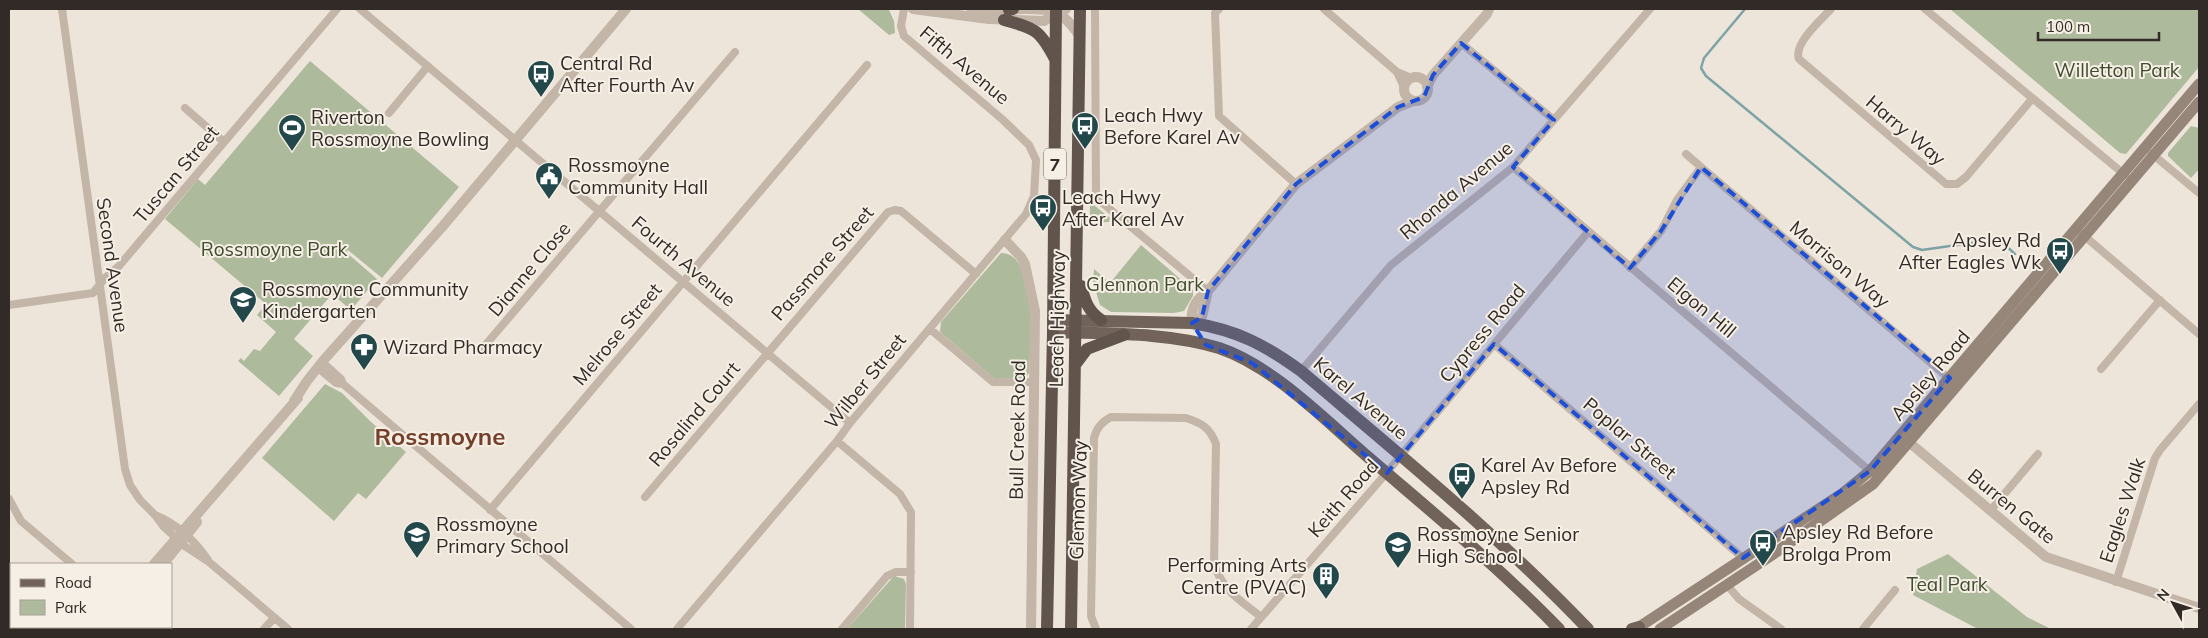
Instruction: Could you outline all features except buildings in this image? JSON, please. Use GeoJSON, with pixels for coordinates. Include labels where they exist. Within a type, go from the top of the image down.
{"type":"FeatureCollection","features":[{"type":"Feature","properties":{"kind":"highway","name":"Leach Highway"},"geometry":{"type":"LineString","coordinates":[[1071,629],[1080,9]]}},
{"type":"Feature","properties":{"kind":"highway","name":"Leach Highway"},"geometry":{"type":"LineString","coordinates":[[1047,629],[1056,61],[1060,10]]}},
{"type":"Feature","properties":{"kind":"highway"},"geometry":{"type":"LineString","coordinates":[[1009,13],[1031,27],[1047,44],[1056,61]]}},
{"type":"Feature","properties":{"kind":"highway"},"geometry":{"type":"LineString","coordinates":[[1077,272],[1086,306],[1092,314],[1102,320]]}},
{"type":"Feature","properties":{"kind":"highway"},"geometry":{"type":"LineString","coordinates":[[1075,365],[1087,349],[1124,336]]}},
{"type":"Feature","properties":{"kind":"main road","name":"Apsley Road"},"geometry":{"type":"LineString","coordinates":[[2150,152],[2199,84]]}},
{"type":"Feature","properties":{"kind":"main road","name":"Apsley Road"},"geometry":{"type":"LineString","coordinates":[[1660,629],[1861,494],[1884,473],[1905,440],[2128,177],[2199,102]]}},
{"type":"Feature","properties":{"kind":"main road","name":"Karel Avenue"},"geometry":{"type":"LineString","coordinates":[[1075,327],[1102,320],[1192,323],[1214,326],[1271,349],[1301,371],[1507,548],[1589,629]]}},
{"type":"Feature","properties":{"kind":"main road"},"geometry":{"type":"LineString","coordinates":[[1170,338],[1192,323],[1195,333],[1206,345]]}},
{"type":"Feature","properties":{"kind":"main road","name":"Karel Avenue"},"geometry":{"type":"LineString","coordinates":[[1053,326],[1075,327],[1124,336],[1170,338],[1206,345],[1231,353],[1271,375],[1470,543],[1559,629]]}},
{"type":"Feature","properties":{"kind":"main road","name":"Apsley Road"},"geometry":{"type":"LineString","coordinates":[[1635,629],[1842,493],[1905,440]]}},
{"type":"Feature","properties":{"kind":"street","name":"Second Avenue"},"geometry":{"type":"LineString","coordinates":[[62,9],[124,469],[130,485],[140,500],[163,526],[200,548],[209,562],[288,629]]}},
{"type":"Feature","properties":{"kind":"street","name":"Tuscan Street"},"geometry":{"type":"LineString","coordinates":[[9,305],[93,293],[119,266],[337,9]]}},
{"type":"Feature","properties":{"kind":"street","name":"Fourth Avenue"},"geometry":{"type":"LineString","coordinates":[[360,9],[850,423]]}},
{"type":"Feature","properties":{"kind":"street"},"geometry":{"type":"LineString","coordinates":[[155,563],[181,536],[323,367],[362,316],[387,292],[626,9]]}},
{"type":"Feature","properties":{"kind":"street","name":"Fifth Avenue"},"geometry":{"type":"LineString","coordinates":[[904,9],[901,26],[904,36],[1024,139]]}},
{"type":"Feature","properties":{"kind":"street","name":"Fifth Avenue"},"geometry":{"type":"LineString","coordinates":[[913,9],[965,14],[990,10],[1009,13],[1060,10]]}},
{"type":"Feature","properties":{"kind":"street"},"geometry":{"type":"LineString","coordinates":[[1095,9],[1096,195],[1100,201],[1208,291]]}},
{"type":"Feature","properties":{"kind":"street"},"geometry":{"type":"LineString","coordinates":[[1219,9],[1215,13],[1219,116],[1296,184]]}},
{"type":"Feature","properties":{"kind":"street"},"geometry":{"type":"LineString","coordinates":[[1324,9],[1397,72],[1411,78]]}},
{"type":"Feature","properties":{"kind":"street","name":"Rhonda Avenue"},"geometry":{"type":"LineString","coordinates":[[1301,371],[1391,265],[1513,167],[1650,9]]}},
{"type":"Feature","properties":{"kind":"street","name":"Harry Way"},"geometry":{"type":"LineString","coordinates":[[1830,9],[1802,42],[1798,51],[1799,59],[1946,184],[1957,184],[1966,177],[2032,99]]}},
{"type":"Feature","properties":{"kind":"street"},"geometry":{"type":"LineString","coordinates":[[1925,9],[2128,177]]}},
{"type":"Feature","properties":{"kind":"street"},"geometry":{"type":"LineString","coordinates":[[1060,10],[1080,35]]}},
{"type":"Feature","properties":{"kind":"street"},"geometry":{"type":"LineString","coordinates":[[1397,72],[1407,94],[1419,100],[1424,97],[1428,80],[1490,11]]}},
{"type":"Feature","properties":{"kind":"street"},"geometry":{"type":"LineString","coordinates":[[1462,44],[1554,120]]}},
{"type":"Feature","properties":{"kind":"street","name":"Dianne Close"},"geometry":{"type":"LineString","coordinates":[[482,349],[735,52]]}},
{"type":"Feature","properties":{"kind":"street","name":"Melrose Street"},"geometry":{"type":"LineString","coordinates":[[490,510],[867,65]]}},
{"type":"Feature","properties":{"kind":"street"},"geometry":{"type":"LineString","coordinates":[[389,113],[428,66]]}},
{"type":"Feature","properties":{"kind":"street"},"geometry":{"type":"LineString","coordinates":[[1192,323],[1202,317],[1208,291],[1296,184],[1398,107],[1407,94],[1406,82],[1411,78],[1417,77],[1428,80]]}},
{"type":"Feature","properties":{"kind":"street"},"geometry":{"type":"LineString","coordinates":[[185,108],[224,142]]}},
{"type":"Feature","properties":{"kind":"street","name":"Wilber Street"},"geometry":{"type":"LineString","coordinates":[[677,629],[1026,214],[1034,196],[1036,160],[1033,151],[1024,139]]}},
{"type":"Feature","properties":{"kind":"street"},"geometry":{"type":"LineString","coordinates":[[2150,152],[2199,193]]}},
{"type":"Feature","properties":{"kind":"street","name":"Morrison Way"},"geometry":{"type":"LineString","coordinates":[[1686,154],[1954,382]]}},
{"type":"Feature","properties":{"kind":"street","name":"Elgon Hill"},"geometry":{"type":"LineString","coordinates":[[1513,167],[1870,471]]}},
{"type":"Feature","properties":{"kind":"street"},"geometry":{"type":"LineString","coordinates":[[1630,268],[1660,231],[1677,200],[1701,167]]}},
{"type":"Feature","properties":{"kind":"street","name":"Passmore Street"},"geometry":{"type":"LineString","coordinates":[[767,353],[888,212],[901,211],[976,274]]}},
{"type":"Feature","properties":{"kind":"street","name":"Cypress Road"},"geometry":{"type":"LineString","coordinates":[[1401,456],[1588,232]]}},
{"type":"Feature","properties":{"kind":"street"},"geometry":{"type":"LineString","coordinates":[[2081,233],[2199,334]]}},
{"type":"Feature","properties":{"kind":"street","name":"Bull Creek Road"},"geometry":{"type":"LineString","coordinates":[[1005,240],[1025,264],[1036,311],[1031,629]]}},
{"type":"Feature","properties":{"kind":"street"},"geometry":{"type":"LineString","coordinates":[[2101,369],[2160,300]]}},
{"type":"Feature","properties":{"kind":"street"},"geometry":{"type":"LineString","coordinates":[[930,329],[993,382],[1035,382]]}},
{"type":"Feature","properties":{"kind":"street","name":"Poplar Street"},"geometry":{"type":"LineString","coordinates":[[1494,344],[1743,558]]}},
{"type":"Feature","properties":{"kind":"street","name":"Rosalind Court"},"geometry":{"type":"LineString","coordinates":[[645,497],[767,353]]}},
{"type":"Feature","properties":{"kind":"street"},"geometry":{"type":"LineString","coordinates":[[323,367],[341,379],[343,384],[631,629]]}},
{"type":"Feature","properties":{"kind":"street","name":"Eagles Walk"},"geometry":{"type":"LineString","coordinates":[[2116,582],[2155,458],[2199,404]]}},
{"type":"Feature","properties":{"kind":"street","name":"Glennon Way"},"geometry":{"type":"LineString","coordinates":[[1096,629],[1091,616],[1094,438],[1096,430],[1102,422],[1111,417],[1186,418],[1207,427],[1216,444],[1214,564],[1218,578],[1224,587],[1261,617]]}},
{"type":"Feature","properties":{"kind":"street","name":"Burren Gate"},"geometry":{"type":"LineString","coordinates":[[1905,440],[2046,557],[2116,582],[2199,608]]}},
{"type":"Feature","properties":{"kind":"street"},"geometry":{"type":"LineString","coordinates":[[837,441],[900,494],[911,512],[910,629]]}},
{"type":"Feature","properties":{"kind":"street"},"geometry":{"type":"LineString","coordinates":[[1990,512],[2038,454]]}},
{"type":"Feature","properties":{"kind":"street","name":"Keith Road"},"geometry":{"type":"LineString","coordinates":[[1251,629],[1401,456]]}},
{"type":"Feature","properties":{"kind":"street"},"geometry":{"type":"LineString","coordinates":[[9,499],[21,520],[71,563]]}},
{"type":"Feature","properties":{"kind":"street"},"geometry":{"type":"LineString","coordinates":[[163,563],[181,536]]}},
{"type":"Feature","properties":{"kind":"street"},"geometry":{"type":"LineString","coordinates":[[842,629],[886,576],[896,572],[911,572]]}},
{"type":"Feature","properties":{"kind":"street"},"geometry":{"type":"LineString","coordinates":[[1727,585],[1739,599],[1781,629]]}},
{"type":"Feature","properties":{"kind":"street"},"geometry":{"type":"LineString","coordinates":[[1863,629],[1895,590]]}},
{"type":"Feature","properties":{"kind":"street"},"geometry":{"type":"LineString","coordinates":[[264,629],[274,618]]}},
{"type":"Feature","properties":{"kind":"highlighted area"},"geometry":{"type":"Polygon","coordinates":[[[1461,43],[1554,120],[1513,167],[1630,268],[1661,231],[1701,167],[1950,378],[1870,471],[1743,558],[1494,344],[1387,473],[1252,363],[1206,345],[1192,323],[1202,317],[1208,291],[1296,184],[1398,107],[1424,97],[1433,75],[1461,43]]]}},
{"type":"Feature","properties":{"kind":"green space"},"geometry":{"type":"Polygon","coordinates":[[[858,9],[889,10],[894,21],[895,33],[889,35],[858,9]]]}},
{"type":"Feature","properties":{"kind":"green space","name":"Willetton Park"},"geometry":{"type":"Polygon","coordinates":[[[1950,9],[2199,9],[2199,67],[2126,154],[2120,153],[1950,9]]]}},
{"type":"Feature","properties":{"kind":"green space","name":"Rossmoyne Park"},"geometry":{"type":"Polygon","coordinates":[[[310,61],[459,187],[382,278],[348,250],[346,252],[377,279],[351,310],[332,294],[294,339],[313,356],[279,396],[238,361],[241,358],[244,361],[254,349],[260,351],[276,332],[257,315],[266,304],[165,219],[198,179],[205,185],[310,61]]]}},
{"type":"Feature","properties":{"kind":"green space"},"geometry":{"type":"Polygon","coordinates":[[[2191,126],[2199,128],[2199,169],[2191,178],[2168,156],[2168,153],[2191,126]]]}},
{"type":"Feature","properties":{"kind":"green space"},"geometry":{"type":"Polygon","coordinates":[[[1090,202],[1110,218],[1109,222],[1090,223],[1090,202]]]}},
{"type":"Feature","properties":{"kind":"green space","name":"Glennon Park"},"geometry":{"type":"Polygon","coordinates":[[[1141,245],[1193,290],[1193,296],[1184,311],[1174,313],[1111,312],[1100,305],[1093,282],[1094,269],[1110,283],[1141,245]]]}},
{"type":"Feature","properties":{"kind":"green space"},"geometry":{"type":"Polygon","coordinates":[[[1001,253],[1013,257],[1022,268],[1027,284],[1031,324],[1029,373],[1025,378],[994,378],[940,332],[941,322],[1001,253]]]}},
{"type":"Feature","properties":{"kind":"green space"},"geometry":{"type":"Polygon","coordinates":[[[325,384],[342,393],[371,422],[406,452],[366,499],[358,493],[334,521],[262,458],[325,384]]]}},
{"type":"Feature","properties":{"kind":"green space","name":"Teal Park"},"geometry":{"type":"Polygon","coordinates":[[[1948,554],[2027,617],[2051,629],[1978,629],[1913,595],[1917,569],[1948,554]]]}},
{"type":"Feature","properties":{"kind":"green space"},"geometry":{"type":"Polygon","coordinates":[[[894,576],[904,579],[906,584],[905,629],[847,629],[894,576]]]}},
{"type":"Feature","properties":{"kind":"waterway"},"geometry":{"type":"LineString","coordinates":[[1745,9],[1704,58],[1701,68],[1706,76],[1913,247],[1922,250],[1992,240],[2005,245],[2015,254]]}},
{"type":"Feature","properties":{"kind":"place","name":"Central Rd After Fourth Av"},"geometry":{"type":"Point","coordinates":[541,98]}},
{"type":"Feature","properties":{"kind":"place","name":"Leach Hwy Before Karel Av"},"geometry":{"type":"Point","coordinates":[1085,150]}},
{"type":"Feature","properties":{"kind":"place","name":"Riverton Rossmoyne Bowling"},"geometry":{"type":"Point","coordinates":[292,152]}},
{"type":"Feature","properties":{"kind":"place","name":"Rossmoyne Community Hall"},"geometry":{"type":"Point","coordinates":[549,200]}},
{"type":"Feature","properties":{"kind":"place","name":"Leach Hwy After Karel Av"},"geometry":{"type":"Point","coordinates":[1043,232]}},
{"type":"Feature","properties":{"kind":"place","name":"Apsley Rd After Eagles Wk"},"geometry":{"type":"Point","coordinates":[2060,275]}},
{"type":"Feature","properties":{"kind":"place","name":"Rossmoyne Community Kindergarten"},"geometry":{"type":"Point","coordinates":[243,324]}},
{"type":"Feature","properties":{"kind":"place","name":"Wizard Pharmacy"},"geometry":{"type":"Point","coordinates":[364,371]}},
{"type":"Feature","properties":{"kind":"place","name":"Karel Av Before Apsley Rd"},"geometry":{"type":"Point","coordinates":[1462,500]}},
{"type":"Feature","properties":{"kind":"place","name":"Rossmoyne Primary School"},"geometry":{"type":"Point","coordinates":[417,559]}},
{"type":"Feature","properties":{"kind":"place","name":"Apsley Rd Before Brolga Prom"},"geometry":{"type":"Point","coordinates":[1763,567]}},
{"type":"Feature","properties":{"kind":"place","name":"Rossmoyne Senior High School"},"geometry":{"type":"Point","coordinates":[1398,569]}},
{"type":"Feature","properties":{"kind":"place","name":"Performing Arts Centre (PVAC)"},"geometry":{"type":"Point","coordinates":[1326,600]}},
{"type":"Feature","properties":{"kind":"district","name":"Rossmoyne"},"geometry":{"type":"Point","coordinates":[440,436]}}]}
